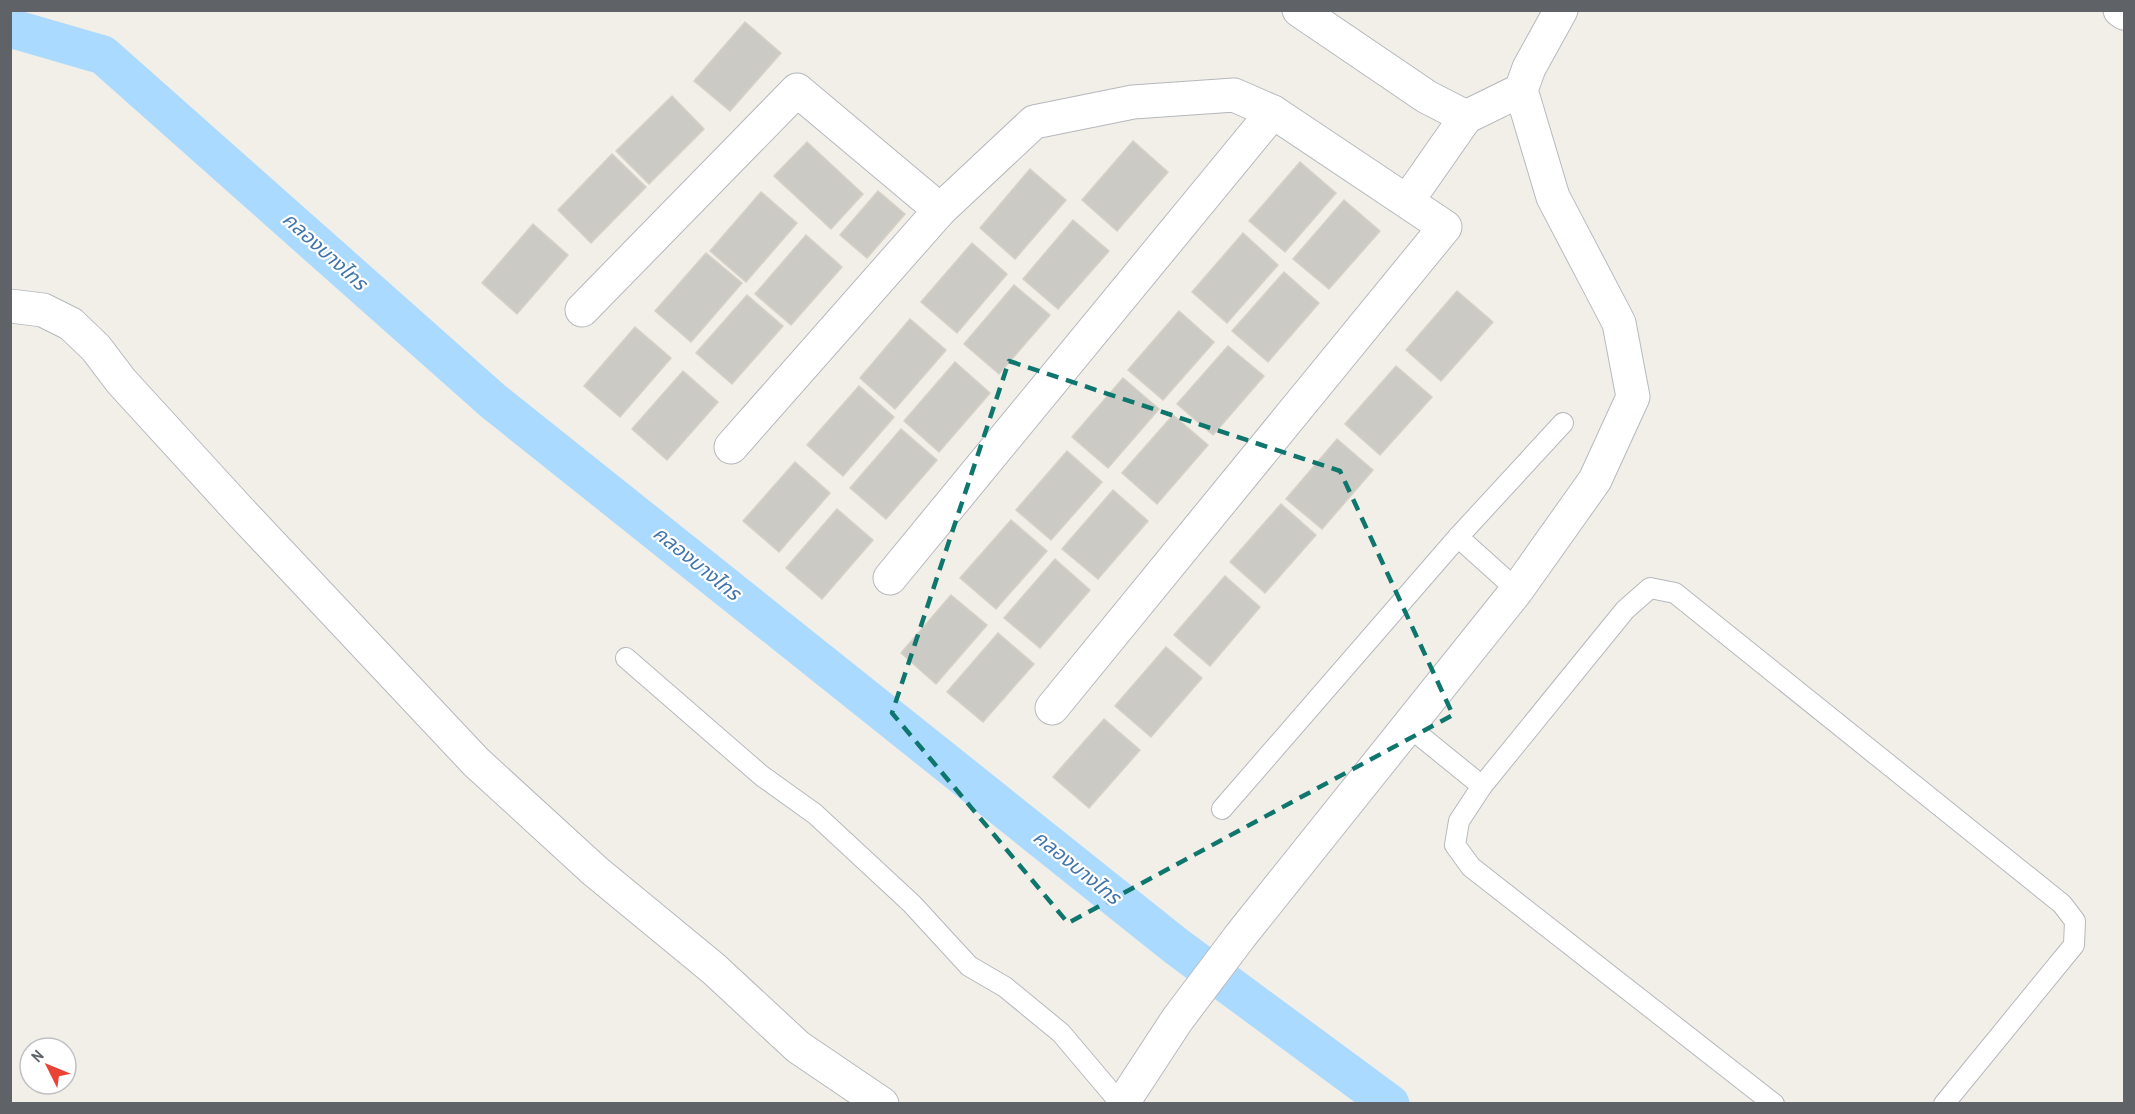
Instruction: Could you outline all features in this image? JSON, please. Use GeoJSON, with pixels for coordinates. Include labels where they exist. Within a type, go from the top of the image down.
{"type":"FeatureCollection","features":[{"type":"Feature","properties":{"kind":"street"},"geometry":{"type":"LineString","coordinates":[[1299,10],[1426,97],[1466,117]]}},
{"type":"Feature","properties":{"kind":"street"},"geometry":{"type":"LineString","coordinates":[[1122,1104],[1177,1020],[1240,935],[1517,590],[1595,480],[1634,397],[1619,323],[1553,197],[1521,90],[1529,68],[1561,10]]}},
{"type":"Feature","properties":{"kind":"street"},"geometry":{"type":"LineString","coordinates":[[2120,10],[2124,13]]}},
{"type":"Feature","properties":{"kind":"street"},"geometry":{"type":"LineString","coordinates":[[582,310],[797,90],[940,210]]}},
{"type":"Feature","properties":{"kind":"street"},"geometry":{"type":"LineString","coordinates":[[1408,200],[1466,117],[1521,90]]}},
{"type":"Feature","properties":{"kind":"street"},"geometry":{"type":"LineString","coordinates":[[731,447],[940,210],[1034,122],[1133,102],[1234,95],[1273,112],[1408,200],[1445,227],[1052,708]]}},
{"type":"Feature","properties":{"kind":"street"},"geometry":{"type":"LineString","coordinates":[[890,578],[1273,112]]}},
{"type":"Feature","properties":{"kind":"street"},"geometry":{"type":"LineString","coordinates":[[10,306],[43,310],[70,324],[96,348],[121,381],[238,509],[476,762],[596,871],[714,969],[798,1047],[882,1104]]}},
{"type":"Feature","properties":{"kind":"lane"},"geometry":{"type":"LineString","coordinates":[[1222,809],[1458,537],[1563,423]]}},
{"type":"Feature","properties":{"kind":"lane"},"geometry":{"type":"LineString","coordinates":[[1458,537],[1517,590]]}},
{"type":"Feature","properties":{"kind":"lane"},"geometry":{"type":"LineString","coordinates":[[1774,1104],[1471,867],[1455,845],[1459,821],[1482,786],[1625,610],[1650,588],[1676,593],[2062,904],[2075,921],[2073,945],[1944,1104]]}},
{"type":"Feature","properties":{"kind":"lane"},"geometry":{"type":"LineString","coordinates":[[626,658],[762,776],[815,814],[912,904],[969,966],[1005,987],[1061,1033],[1122,1104]]}},
{"type":"Feature","properties":{"kind":"lane"},"geometry":{"type":"LineString","coordinates":[[1408,726],[1482,786]]}},
{"type":"Feature","properties":{"kind":"highlighted area"},"geometry":{"type":"Polygon","coordinates":[[[1009,361],[1340,471],[1453,715],[1068,923],[892,713],[1009,361]]]}},
{"type":"Feature","properties":{"kind":"building"},"geometry":{"type":"Polygon","coordinates":[[[745,22],[781,53],[730,111],[694,81],[745,22]]]}},
{"type":"Feature","properties":{"kind":"building"},"geometry":{"type":"Polygon","coordinates":[[[672,96],[704,129],[649,184],[616,151],[672,96]]]}},
{"type":"Feature","properties":{"kind":"building"},"geometry":{"type":"Polygon","coordinates":[[[1133,141],[1168,172],[1117,231],[1082,200],[1133,141]]]}},
{"type":"Feature","properties":{"kind":"building"},"geometry":{"type":"Polygon","coordinates":[[[807,142],[863,194],[831,229],[774,176],[807,142]]]}},
{"type":"Feature","properties":{"kind":"building"},"geometry":{"type":"Polygon","coordinates":[[[612,154],[646,187],[591,243],[558,210],[612,154]]]}},
{"type":"Feature","properties":{"kind":"building"},"geometry":{"type":"Polygon","coordinates":[[[1300,162],[1336,193],[1285,252],[1249,221],[1300,162]]]}},
{"type":"Feature","properties":{"kind":"building"},"geometry":{"type":"Polygon","coordinates":[[[1030,169],[1066,200],[1015,259],[980,228],[1030,169]]]}},
{"type":"Feature","properties":{"kind":"building"},"geometry":{"type":"Polygon","coordinates":[[[878,191],[905,214],[867,258],[840,235],[878,191]]]}},
{"type":"Feature","properties":{"kind":"building"},"geometry":{"type":"Polygon","coordinates":[[[761,192],[797,223],[746,282],[710,251],[761,192]]]}},
{"type":"Feature","properties":{"kind":"building"},"geometry":{"type":"Polygon","coordinates":[[[1344,200],[1380,231],[1329,289],[1293,259],[1344,200]]]}},
{"type":"Feature","properties":{"kind":"building"},"geometry":{"type":"Polygon","coordinates":[[[1073,220],[1109,251],[1058,309],[1023,279],[1073,220]]]}},
{"type":"Feature","properties":{"kind":"building"},"geometry":{"type":"Polygon","coordinates":[[[533,224],[568,255],[517,314],[482,283],[533,224]]]}},
{"type":"Feature","properties":{"kind":"building"},"geometry":{"type":"Polygon","coordinates":[[[1243,233],[1278,265],[1227,323],[1192,292],[1243,233]]]}},
{"type":"Feature","properties":{"kind":"building"},"geometry":{"type":"Polygon","coordinates":[[[806,235],[842,267],[791,325],[755,294],[806,235]]]}},
{"type":"Feature","properties":{"kind":"building"},"geometry":{"type":"Polygon","coordinates":[[[972,243],[1007,274],[957,333],[921,302],[972,243]]]}},
{"type":"Feature","properties":{"kind":"building"},"geometry":{"type":"Polygon","coordinates":[[[706,253],[742,283],[691,342],[655,311],[706,253]]]}},
{"type":"Feature","properties":{"kind":"building"},"geometry":{"type":"Polygon","coordinates":[[[1284,272],[1319,303],[1268,362],[1232,331],[1284,272]]]}},
{"type":"Feature","properties":{"kind":"building"},"geometry":{"type":"Polygon","coordinates":[[[1014,285],[1050,315],[999,374],[964,344],[1014,285]]]}},
{"type":"Feature","properties":{"kind":"building"},"geometry":{"type":"Polygon","coordinates":[[[1457,291],[1493,322],[1441,381],[1406,350],[1457,291]]]}},
{"type":"Feature","properties":{"kind":"building"},"geometry":{"type":"Polygon","coordinates":[[[747,295],[783,326],[732,384],[696,353],[747,295]]]}},
{"type":"Feature","properties":{"kind":"building"},"geometry":{"type":"Polygon","coordinates":[[[1179,311],[1214,342],[1163,400],[1128,370],[1179,311]]]}},
{"type":"Feature","properties":{"kind":"building"},"geometry":{"type":"Polygon","coordinates":[[[910,319],[946,350],[895,409],[860,378],[910,319]]]}},
{"type":"Feature","properties":{"kind":"building"},"geometry":{"type":"Polygon","coordinates":[[[635,327],[671,358],[620,417],[584,386],[635,327]]]}},
{"type":"Feature","properties":{"kind":"building"},"geometry":{"type":"Polygon","coordinates":[[[1228,346],[1264,376],[1213,435],[1177,404],[1228,346]]]}},
{"type":"Feature","properties":{"kind":"building"},"geometry":{"type":"Polygon","coordinates":[[[955,362],[990,393],[939,452],[904,421],[955,362]]]}},
{"type":"Feature","properties":{"kind":"building"},"geometry":{"type":"Polygon","coordinates":[[[1396,366],[1432,397],[1380,455],[1345,424],[1396,366]]]}},
{"type":"Feature","properties":{"kind":"building"},"geometry":{"type":"Polygon","coordinates":[[[683,371],[718,402],[667,460],[632,429],[683,371]]]}},
{"type":"Feature","properties":{"kind":"building"},"geometry":{"type":"Polygon","coordinates":[[[1123,378],[1159,409],[1108,468],[1072,437],[1123,378]]]}},
{"type":"Feature","properties":{"kind":"building"},"geometry":{"type":"Polygon","coordinates":[[[859,386],[894,417],[843,476],[807,445],[859,386]]]}},
{"type":"Feature","properties":{"kind":"building"},"geometry":{"type":"Polygon","coordinates":[[[1173,415],[1208,445],[1157,504],[1122,473],[1173,415]]]}},
{"type":"Feature","properties":{"kind":"building"},"geometry":{"type":"Polygon","coordinates":[[[901,429],[937,460],[886,519],[850,488],[901,429]]]}},
{"type":"Feature","properties":{"kind":"building"},"geometry":{"type":"Polygon","coordinates":[[[1337,439],[1373,470],[1322,529],[1286,499],[1337,439]]]}},
{"type":"Feature","properties":{"kind":"building"},"geometry":{"type":"Polygon","coordinates":[[[1067,451],[1102,482],[1051,540],[1016,510],[1067,451]]]}},
{"type":"Feature","properties":{"kind":"building"},"geometry":{"type":"Polygon","coordinates":[[[795,462],[830,493],[779,552],[743,521],[795,462]]]}},
{"type":"Feature","properties":{"kind":"building"},"geometry":{"type":"Polygon","coordinates":[[[1113,490],[1148,521],[1098,579],[1062,549],[1113,490]]]}},
{"type":"Feature","properties":{"kind":"building"},"geometry":{"type":"Polygon","coordinates":[[[1281,504],[1316,535],[1265,593],[1230,562],[1281,504]]]}},
{"type":"Feature","properties":{"kind":"building"},"geometry":{"type":"Polygon","coordinates":[[[837,509],[873,540],[822,599],[786,568],[837,509]]]}},
{"type":"Feature","properties":{"kind":"building"},"geometry":{"type":"Polygon","coordinates":[[[1011,520],[1047,551],[996,609],[960,578],[1011,520]]]}},
{"type":"Feature","properties":{"kind":"building"},"geometry":{"type":"Polygon","coordinates":[[[1055,559],[1090,590],[1040,648],[1004,618],[1055,559]]]}},
{"type":"Feature","properties":{"kind":"building"},"geometry":{"type":"Polygon","coordinates":[[[1225,576],[1260,607],[1210,666],[1174,635],[1225,576]]]}},
{"type":"Feature","properties":{"kind":"building"},"geometry":{"type":"Polygon","coordinates":[[[951,595],[987,625],[936,684],[901,653],[951,595]]]}},
{"type":"Feature","properties":{"kind":"building"},"geometry":{"type":"Polygon","coordinates":[[[998,633],[1034,664],[983,722],[947,692],[998,633]]]}},
{"type":"Feature","properties":{"kind":"building"},"geometry":{"type":"Polygon","coordinates":[[[1166,647],[1202,678],[1151,737],[1115,706],[1166,647]]]}},
{"type":"Feature","properties":{"kind":"building"},"geometry":{"type":"Polygon","coordinates":[[[1104,719],[1140,750],[1089,808],[1053,777],[1104,719]]]}},
{"type":"Feature","properties":{"kind":"waterway","name":"คลองบางไทร"},"geometry":{"type":"LineString","coordinates":[[10,28],[103,55],[493,401],[1176,946],[1390,1104]]}}]}
